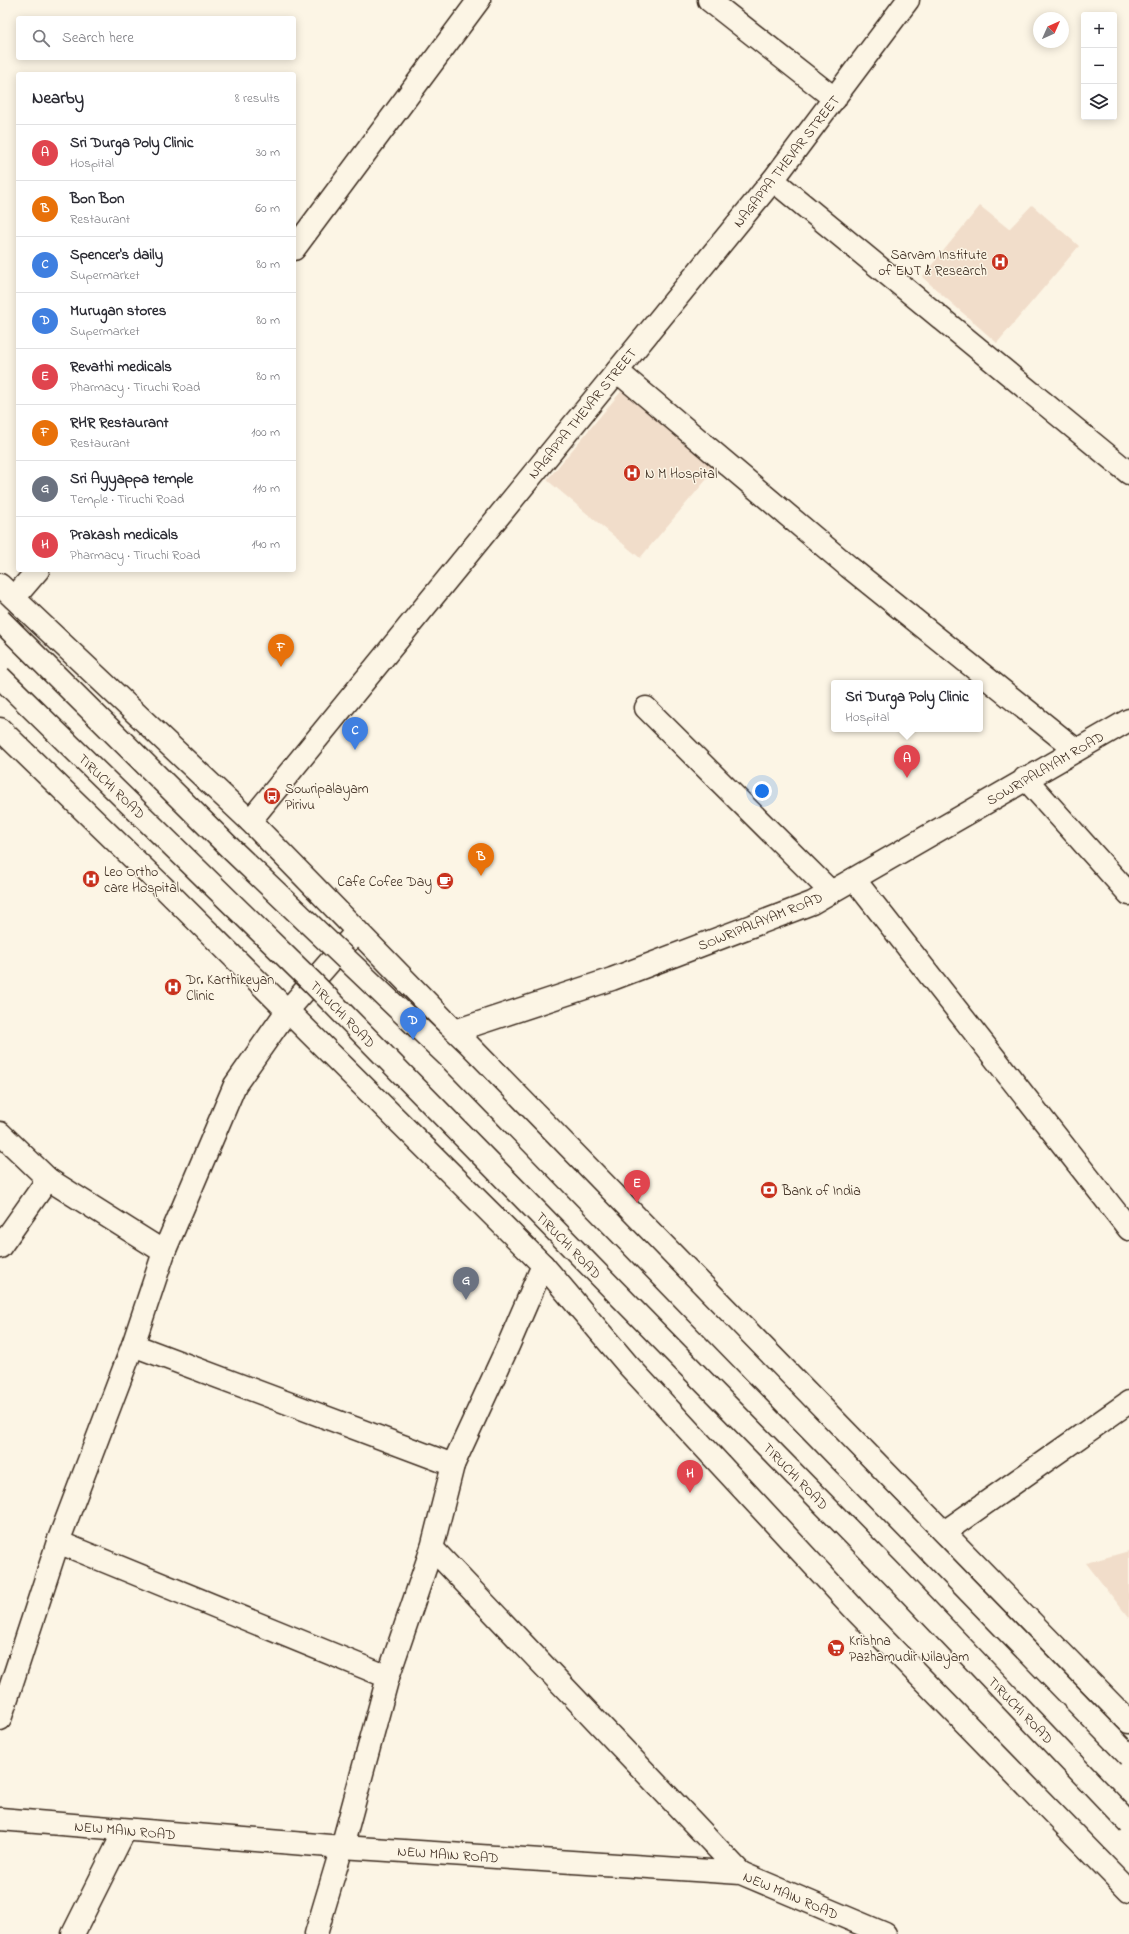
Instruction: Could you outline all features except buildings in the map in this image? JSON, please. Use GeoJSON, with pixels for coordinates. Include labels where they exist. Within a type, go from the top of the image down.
{"type":"FeatureCollection","features":[{"type":"Feature","properties":{"kind":"main road"},"geometry":{"type":"LineString","coordinates":[[296,246],[479,0]]}},
{"type":"Feature","properties":{"kind":"main road"},"geometry":{"type":"LineString","coordinates":[[709,0],[835,99]]}},
{"type":"Feature","properties":{"kind":"main road","name":"NAGAPPA THEVAR STREET"},"geometry":{"type":"LineString","coordinates":[[250,821],[773,180],[908,0]]}},
{"type":"Feature","properties":{"kind":"main road"},"geometry":{"type":"LineString","coordinates":[[773,180],[1129,473]]}},
{"type":"Feature","properties":{"kind":"main road"},"geometry":{"type":"LineString","coordinates":[[617,371],[849,567],[1076,750]]}},
{"type":"Feature","properties":{"kind":"main road"},"geometry":{"type":"LineString","coordinates":[[35,572],[7,591],[250,821],[1129,1722]]}},
{"type":"Feature","properties":{"kind":"main road"},"geometry":{"type":"LineString","coordinates":[[0,620],[232,850],[452,1060],[1129,1756]]}},
{"type":"Feature","properties":{"kind":"main road","name":"TIRUCHI ROAD"},"geometry":{"type":"LineString","coordinates":[[0,677],[313,983],[897,1580],[1129,1822]]}},
{"type":"Feature","properties":{"kind":"main road"},"geometry":{"type":"LineString","coordinates":[[646,708],[831,892]]}},
{"type":"Feature","properties":{"kind":"main road","name":"SOWRIPALAYAM ROAD"},"geometry":{"type":"LineString","coordinates":[[455,1030],[612,979],[812,903],[1025,778],[1129,720]]}},
{"type":"Feature","properties":{"kind":"main road"},"geometry":{"type":"LineString","coordinates":[[0,728],[543,1265],[628,1365],[857,1612],[1129,1891]]}},
{"type":"Feature","properties":{"kind":"main road"},"geometry":{"type":"LineString","coordinates":[[1025,778],[1129,894]]}},
{"type":"Feature","properties":{"kind":"main road"},"geometry":{"type":"LineString","coordinates":[[854,879],[1129,1229]]}},
{"type":"Feature","properties":{"kind":"main road"},"geometry":{"type":"LineString","coordinates":[[0,1720],[58,1542],[133,1345],[164,1252],[235,1085],[287,1011],[357,931]]}},
{"type":"Feature","properties":{"kind":"main road"},"geometry":{"type":"LineString","coordinates":[[0,1133],[48,1179],[164,1252]]}},
{"type":"Feature","properties":{"kind":"main road"},"geometry":{"type":"LineString","coordinates":[[0,1247],[48,1179]]}},
{"type":"Feature","properties":{"kind":"main road"},"geometry":{"type":"LineString","coordinates":[[316,1934],[342,1847],[388,1677],[432,1548],[453,1465],[508,1346],[543,1265]]}},
{"type":"Feature","properties":{"kind":"main road"},"geometry":{"type":"LineString","coordinates":[[133,1345],[453,1465]]}},
{"type":"Feature","properties":{"kind":"main road"},"geometry":{"type":"LineString","coordinates":[[943,1533],[1129,1402]]}},
{"type":"Feature","properties":{"kind":"main road"},"geometry":{"type":"LineString","coordinates":[[58,1542],[388,1677]]}},
{"type":"Feature","properties":{"kind":"main road"},"geometry":{"type":"LineString","coordinates":[[432,1548],[741,1873]]}},
{"type":"Feature","properties":{"kind":"main road","name":"NEW MAIN ROAD"},"geometry":{"type":"LineString","coordinates":[[0,1819],[342,1847],[741,1873],[885,1934]]}},
{"type":"Feature","properties":{"kind":"main road"},"geometry":{"type":"LineString","coordinates":[[73,1934],[125,1830]]}},
{"type":"Feature","properties":{"kind":"shaded area","name":"Sarvam Institute of ENT & Research"},"geometry":{"type":"Polygon","coordinates":[[[1032,205],[1079,246],[997,343],[922,277],[980,206],[1009,229],[1032,205]]]}},
{"type":"Feature","properties":{"kind":"shaded area","name":"N M Hospital"},"geometry":{"type":"Polygon","coordinates":[[[624,388],[718,466],[640,558],[547,480],[624,388]]]}},
{"type":"Feature","properties":{"kind":"shaded area"},"geometry":{"type":"Polygon","coordinates":[[[1129,1551],[1129,1618],[1086,1563],[1129,1551]]]}},
{"type":"Feature","properties":{"kind":"place","name":"Sarvam Institute of ENT & Research"},"geometry":{"type":"Point","coordinates":[1000,262]}},
{"type":"Feature","properties":{"kind":"place","name":"N M Hospital"},"geometry":{"type":"Point","coordinates":[632,473]}},
{"type":"Feature","properties":{"kind":"place","name":"RHR Restaurant"},"geometry":{"type":"Point","coordinates":[281,667]}},
{"type":"Feature","properties":{"kind":"place","name":"Spencer's daily"},"geometry":{"type":"Point","coordinates":[355,750]}},
{"type":"Feature","properties":{"kind":"place","name":"Sri Durga Poly Clinic"},"geometry":{"type":"Point","coordinates":[907,778]}},
{"type":"Feature","properties":{"kind":"place","name":"Sowripalayam Pirivu"},"geometry":{"type":"Point","coordinates":[272,796]}},
{"type":"Feature","properties":{"kind":"place","name":"Bon Bon"},"geometry":{"type":"Point","coordinates":[481,876]}},
{"type":"Feature","properties":{"kind":"place","name":"Leo Ortho care Hospital"},"geometry":{"type":"Point","coordinates":[91,879]}},
{"type":"Feature","properties":{"kind":"place","name":"Cafe Cofee Day"},"geometry":{"type":"Point","coordinates":[445,881]}},
{"type":"Feature","properties":{"kind":"place","name":"Dr. Karthikeyan Clinic"},"geometry":{"type":"Point","coordinates":[173,987]}},
{"type":"Feature","properties":{"kind":"place","name":"Murugan stores"},"geometry":{"type":"Point","coordinates":[413,1040]}},
{"type":"Feature","properties":{"kind":"place","name":"Bank of India"},"geometry":{"type":"Point","coordinates":[769,1190]}},
{"type":"Feature","properties":{"kind":"place","name":"Revathi medicals"},"geometry":{"type":"Point","coordinates":[637,1203]}},
{"type":"Feature","properties":{"kind":"place","name":"Sri Ayyappa temple"},"geometry":{"type":"Point","coordinates":[466,1300]}},
{"type":"Feature","properties":{"kind":"place","name":"Prakash medicals"},"geometry":{"type":"Point","coordinates":[690,1493]}},
{"type":"Feature","properties":{"kind":"place","name":"Krishna Pazhamudir Nilayam"},"geometry":{"type":"Point","coordinates":[836,1648]}}]}
